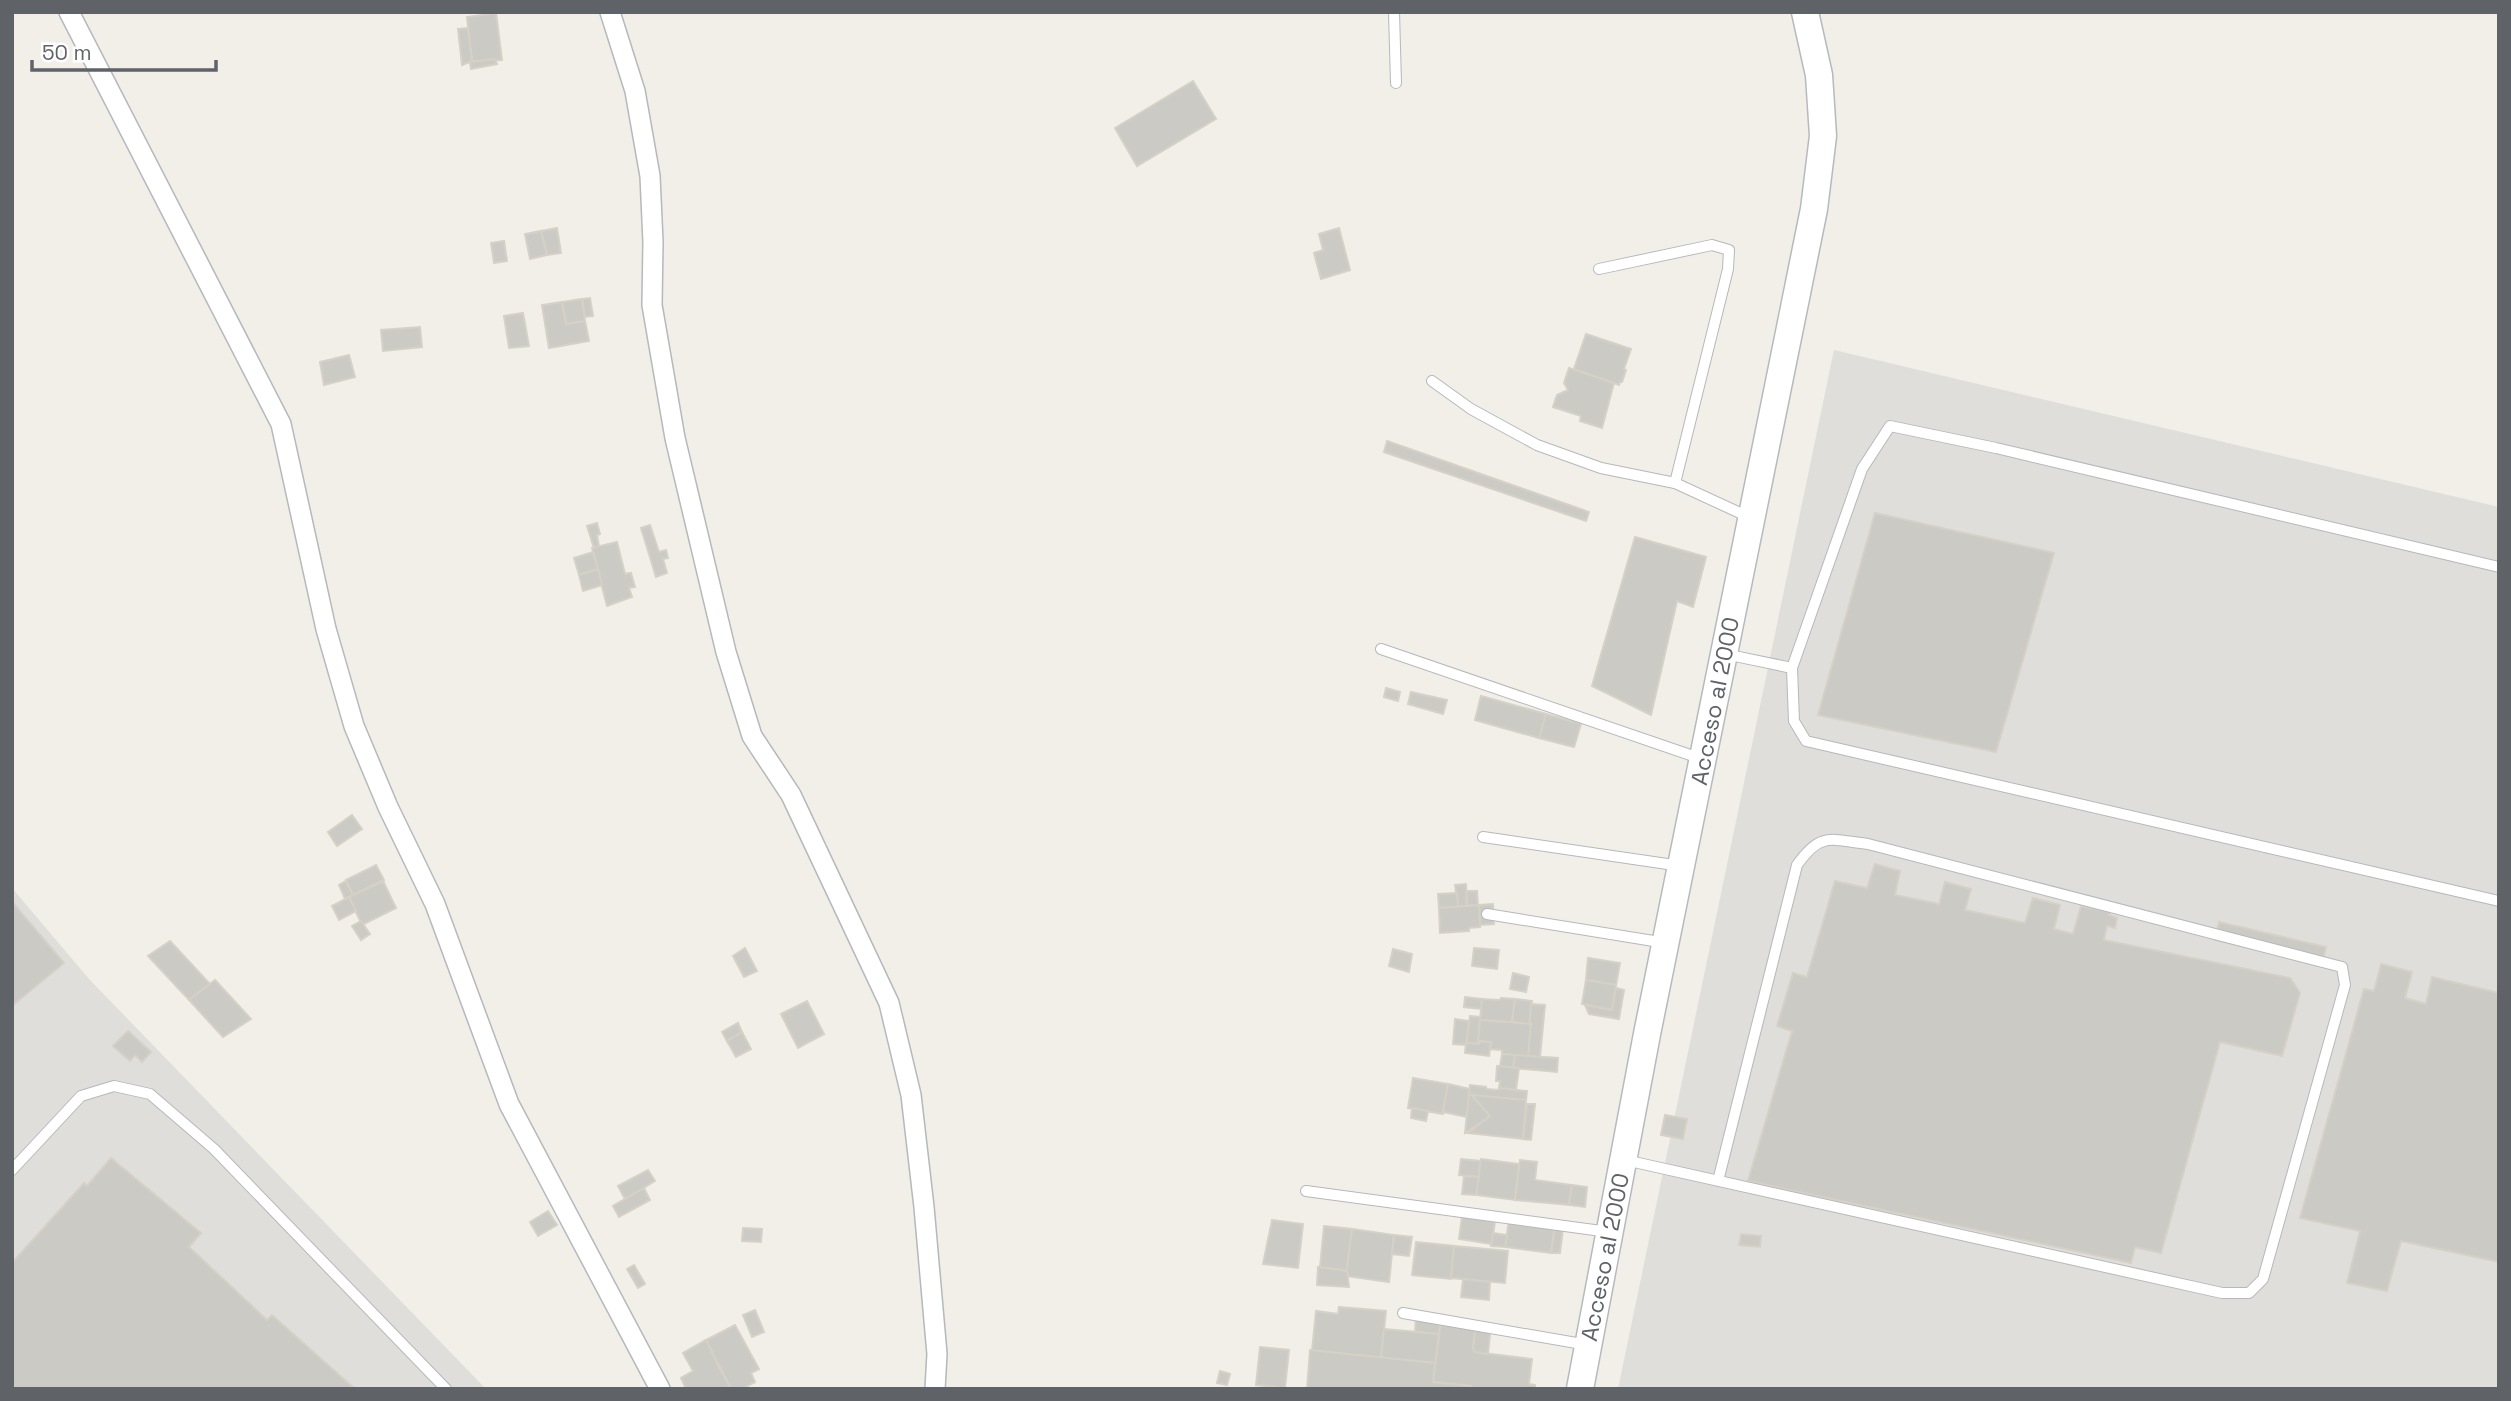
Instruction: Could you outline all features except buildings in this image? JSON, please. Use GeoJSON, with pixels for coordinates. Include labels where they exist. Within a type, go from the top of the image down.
{"type":"FeatureCollection","features":[{"type":"Feature","properties":{"kind":"street"},"geometry":{"type":"LineString","coordinates":[[69,12],[281,424],[326,629],[354,726],[456,954],[509,1104],[660,1389]]}},
{"type":"Feature","properties":{"kind":"street"},"geometry":{"type":"LineString","coordinates":[[610,12],[635,91],[650,176],[652,305],[675,439],[726,652],[752,736],[791,794],[889,1003],[911,1095],[937,1354],[935,1389]]}},
{"type":"Feature","properties":{"kind":"street","name":"Acceso al 2000"},"geometry":{"type":"LineString","coordinates":[[1580,1389],[1681,866],[1814,209],[1823,135],[1819,75],[1805,12]]}},
{"type":"Feature","properties":{"kind":"lane"},"geometry":{"type":"LineString","coordinates":[[1394,12],[1396,83]]}},
{"type":"Feature","properties":{"kind":"lane"},"geometry":{"type":"LineString","coordinates":[[1599,269],[1712,245],[1729,250],[1728,269],[1675,483]]}},
{"type":"Feature","properties":{"kind":"lane"},"geometry":{"type":"LineString","coordinates":[[1432,381],[1471,409],[1537,444],[1601,468],[1675,483],[1752,518]]}},
{"type":"Feature","properties":{"kind":"lane"},"geometry":{"type":"LineString","coordinates":[[2499,568],[2009,451],[1890,426],[1863,469],[1792,668],[1794,721],[1806,741],[2499,901]]}},
{"type":"Feature","properties":{"kind":"lane"},"geometry":{"type":"LineString","coordinates":[[1381,649],[1703,759]]}},
{"type":"Feature","properties":{"kind":"lane"},"geometry":{"type":"LineString","coordinates":[[1724,654],[1792,668]]}},
{"type":"Feature","properties":{"kind":"lane"},"geometry":{"type":"LineString","coordinates":[[1483,837],[1681,866]]}},
{"type":"Feature","properties":{"kind":"lane"},"geometry":{"type":"LineString","coordinates":[[1624,1159],[1718,1181],[2222,1293],[2249,1293],[2263,1279],[2345,985],[2342,967],[1868,844],[1827,840],[1810,847],[1797,865],[1718,1181]]}},
{"type":"Feature","properties":{"kind":"lane"},"geometry":{"type":"LineString","coordinates":[[1487,914],[1666,943]]}},
{"type":"Feature","properties":{"kind":"lane"},"geometry":{"type":"LineString","coordinates":[[12,1170],[81,1096],[114,1086],[150,1094],[214,1149],[446,1389]]}},
{"type":"Feature","properties":{"kind":"lane"},"geometry":{"type":"LineString","coordinates":[[1306,1191],[1610,1232]]}},
{"type":"Feature","properties":{"kind":"lane"},"geometry":{"type":"LineString","coordinates":[[1403,1313],[1588,1345]]}},
{"type":"Feature","properties":{"kind":"shaded area"},"geometry":{"type":"Polygon","coordinates":[[[1834,350],[2499,507],[2499,1389],[1618,1389],[1834,350]]]}},
{"type":"Feature","properties":{"kind":"shaded area"},"geometry":{"type":"Polygon","coordinates":[[[12,888],[89,979],[486,1389],[12,1389],[12,888]]]}}]}
